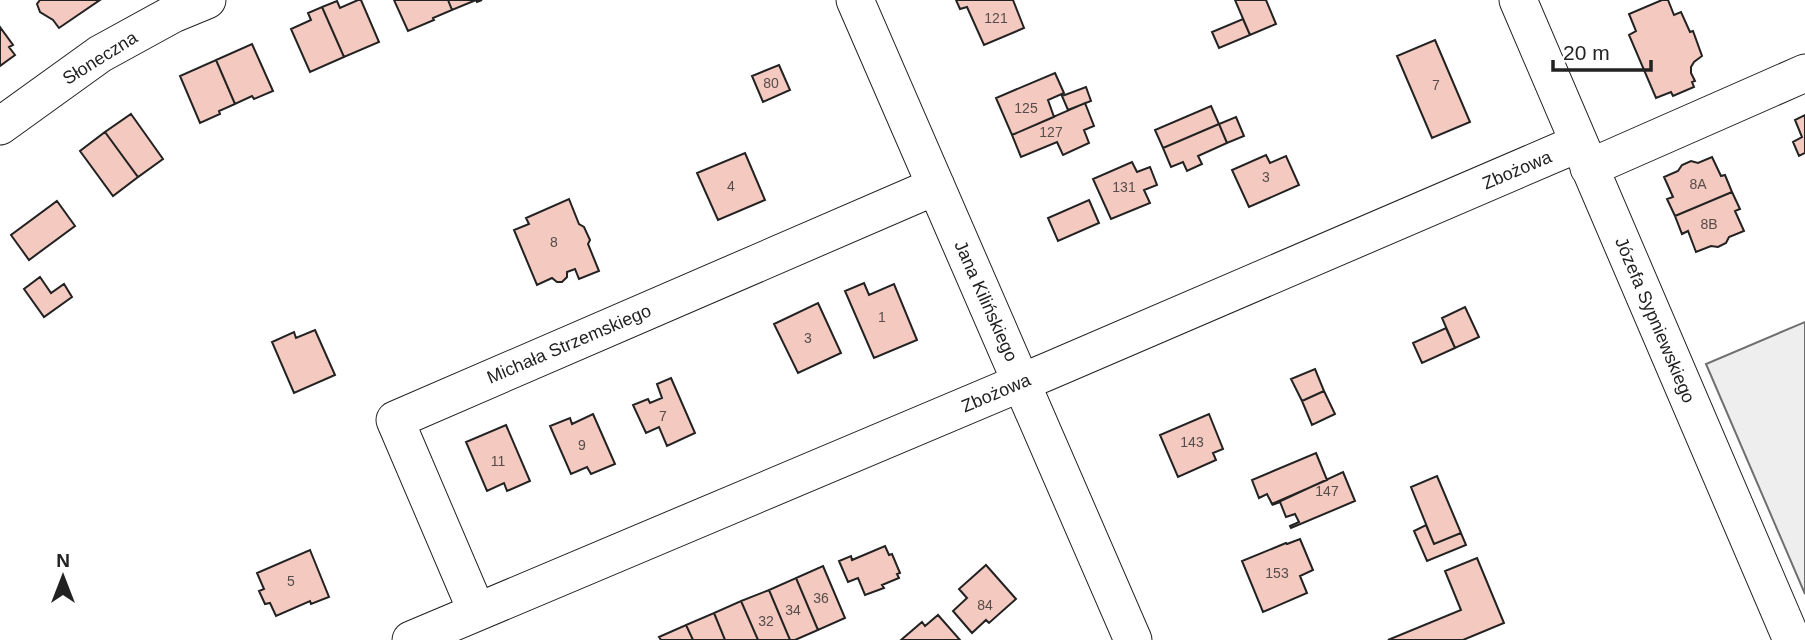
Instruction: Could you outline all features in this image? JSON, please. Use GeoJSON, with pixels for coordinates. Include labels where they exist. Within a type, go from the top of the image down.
{"type":"FeatureCollection","features":[{"type":"Feature","properties":{"kind":"street","name":"Słoneczna"},"geometry":{"type":"LineString","coordinates":[[0,126],[170,7],[207,0]]}},
{"type":"Feature","properties":{"kind":"street","name":"Jana Kilińskiego"},"geometry":{"type":"LineString","coordinates":[[855,0],[1133,640]]}},
{"type":"Feature","properties":{"kind":"street","name":"Józefa Sypniewskiego"},"geometry":{"type":"LineString","coordinates":[[1518,0],[1793,640]]}},
{"type":"Feature","properties":{"kind":"street","name":"Zbożowa"},"geometry":{"type":"LineString","coordinates":[[411,640],[1022,382],[1584,156],[1805,73]]}},
{"type":"Feature","properties":{"kind":"street","name":"Michała Strzemskiego"},"geometry":{"type":"LineString","coordinates":[[477,612],[395,420],[936,186]]}},
{"type":"Feature","properties":{"kind":"shaded area"},"geometry":{"type":"Polygon","coordinates":[[[1805,322],[1805,594],[1706,364],[1805,322]]]}},
{"type":"Feature","properties":{"kind":"building"},"geometry":{"type":"Polygon","coordinates":[[[40,0],[100,0],[59,28],[53,20],[40,12],[37,4],[40,0]]]}},
{"type":"Feature","properties":{"kind":"building"},"geometry":{"type":"Polygon","coordinates":[[[361,0],[379,42],[344,57],[322,7],[337,1],[340,8],[361,0]]]}},
{"type":"Feature","properties":{"kind":"building"},"geometry":{"type":"Polygon","coordinates":[[[394,0],[448,0],[452,10],[408,31],[394,0]]]}},
{"type":"Feature","properties":{"kind":"building"},"geometry":{"type":"Polygon","coordinates":[[[448,0],[476,0],[452,10],[448,0]]]}},
{"type":"Feature","properties":{"kind":"building"},"geometry":{"type":"Polygon","coordinates":[[[956,0],[1013,0],[1024,28],[984,45],[967,7],[960,9],[956,0]]]}},
{"type":"Feature","properties":{"kind":"building"},"geometry":{"type":"Polygon","coordinates":[[[1235,0],[1266,0],[1276,24],[1250,35],[1235,0]]]}},
{"type":"Feature","properties":{"kind":"building"},"geometry":{"type":"Polygon","coordinates":[[[1668,0],[1674,15],[1681,12],[1690,32],[1693,31],[1702,56],[1691,67],[1694,87],[1673,96],[1671,92],[1656,98],[1629,35],[1636,31],[1629,14],[1668,0]]]}},
{"type":"Feature","properties":{"kind":"building"},"geometry":{"type":"Polygon","coordinates":[[[322,7],[344,57],[310,72],[291,29],[311,20],[308,13],[322,7]]]}},
{"type":"Feature","properties":{"kind":"building"},"geometry":{"type":"Polygon","coordinates":[[[1243,19],[1250,35],[1219,48],[1212,32],[1243,19]]]}},
{"type":"Feature","properties":{"kind":"building"},"geometry":{"type":"Polygon","coordinates":[[[0,27],[13,45],[9,47],[15,55],[0,66],[0,27]]]}},
{"type":"Feature","properties":{"kind":"building"},"geometry":{"type":"Polygon","coordinates":[[[1435,40],[1470,122],[1432,138],[1397,56],[1435,40]]]}},
{"type":"Feature","properties":{"kind":"building"},"geometry":{"type":"Polygon","coordinates":[[[252,44],[273,91],[235,104],[216,60],[252,44]]]}},
{"type":"Feature","properties":{"kind":"building"},"geometry":{"type":"Polygon","coordinates":[[[216,60],[235,104],[200,123],[180,76],[216,60]]]}},
{"type":"Feature","properties":{"kind":"building"},"geometry":{"type":"Polygon","coordinates":[[[779,65],[790,90],[763,102],[752,76],[779,65]]]}},
{"type":"Feature","properties":{"kind":"building"},"geometry":{"type":"Polygon","coordinates":[[[1055,73],[1064,93],[1048,100],[1054,117],[1012,135],[996,98],[1055,73]]]}},
{"type":"Feature","properties":{"kind":"building"},"geometry":{"type":"Polygon","coordinates":[[[1086,87],[1091,101],[1068,110],[1062,96],[1086,87]]]}},
{"type":"Feature","properties":{"kind":"building"},"geometry":{"type":"Polygon","coordinates":[[[1085,103],[1094,126],[1084,130],[1089,143],[1063,155],[1057,142],[1021,157],[1012,135],[1085,103]]]}},
{"type":"Feature","properties":{"kind":"building"},"geometry":{"type":"Polygon","coordinates":[[[1211,106],[1219,124],[1163,148],[1155,130],[1211,106]]]}},
{"type":"Feature","properties":{"kind":"building"},"geometry":{"type":"Polygon","coordinates":[[[131,114],[163,159],[138,177],[105,132],[131,114]]]}},
{"type":"Feature","properties":{"kind":"building"},"geometry":{"type":"Polygon","coordinates":[[[1805,115],[1805,153],[1799,156],[1793,142],[1802,137],[1795,120],[1805,115]]]}},
{"type":"Feature","properties":{"kind":"building"},"geometry":{"type":"Polygon","coordinates":[[[1236,117],[1244,136],[1227,143],[1219,124],[1236,117]]]}},
{"type":"Feature","properties":{"kind":"building"},"geometry":{"type":"Polygon","coordinates":[[[1219,124],[1227,143],[1198,156],[1202,164],[1187,171],[1183,162],[1171,167],[1163,148],[1219,124]]]}},
{"type":"Feature","properties":{"kind":"building"},"geometry":{"type":"Polygon","coordinates":[[[105,132],[138,177],[113,196],[80,151],[105,132]]]}},
{"type":"Feature","properties":{"kind":"building"},"geometry":{"type":"Polygon","coordinates":[[[745,153],[765,200],[718,220],[697,173],[745,153]]]}},
{"type":"Feature","properties":{"kind":"building"},"geometry":{"type":"Polygon","coordinates":[[[1266,155],[1270,163],[1286,156],[1299,185],[1249,207],[1232,170],[1266,155]]]}},
{"type":"Feature","properties":{"kind":"building"},"geometry":{"type":"Polygon","coordinates":[[[1712,157],[1721,176],[1725,175],[1732,192],[1675,216],[1667,199],[1673,197],[1664,177],[1691,161],[1698,163],[1712,157]]]}},
{"type":"Feature","properties":{"kind":"building"},"geometry":{"type":"Polygon","coordinates":[[[1132,162],[1137,172],[1150,167],[1157,185],[1144,190],[1150,203],[1111,219],[1093,179],[1132,162]]]}},
{"type":"Feature","properties":{"kind":"building"},"geometry":{"type":"Polygon","coordinates":[[[1732,192],[1740,209],[1735,211],[1744,231],[1729,237],[1726,243],[1718,247],[1711,246],[1696,252],[1688,231],[1682,234],[1675,216],[1732,192]]]}},
{"type":"Feature","properties":{"kind":"building"},"geometry":{"type":"Polygon","coordinates":[[[569,199],[579,224],[584,227],[590,240],[588,244],[599,271],[579,279],[575,269],[567,272],[567,277],[562,282],[552,278],[537,285],[514,230],[529,224],[526,218],[569,199]]]}},
{"type":"Feature","properties":{"kind":"building"},"geometry":{"type":"Polygon","coordinates":[[[1089,200],[1099,223],[1058,241],[1048,218],[1089,200]]]}},
{"type":"Feature","properties":{"kind":"building"},"geometry":{"type":"Polygon","coordinates":[[[57,201],[75,226],[29,260],[11,235],[57,201]]]}},
{"type":"Feature","properties":{"kind":"building"},"geometry":{"type":"Polygon","coordinates":[[[40,277],[51,293],[64,284],[72,297],[44,317],[24,289],[40,277]]]}},
{"type":"Feature","properties":{"kind":"building"},"geometry":{"type":"Polygon","coordinates":[[[864,283],[869,295],[894,284],[917,340],[874,358],[845,291],[864,283]]]}},
{"type":"Feature","properties":{"kind":"building"},"geometry":{"type":"Polygon","coordinates":[[[818,303],[841,353],[798,373],[774,324],[818,303]]]}},
{"type":"Feature","properties":{"kind":"building"},"geometry":{"type":"Polygon","coordinates":[[[1465,307],[1479,337],[1455,348],[1442,318],[1465,307]]]}},
{"type":"Feature","properties":{"kind":"building"},"geometry":{"type":"Polygon","coordinates":[[[1446,328],[1455,348],[1422,363],[1413,343],[1446,328]]]}},
{"type":"Feature","properties":{"kind":"building"},"geometry":{"type":"Polygon","coordinates":[[[315,330],[335,375],[294,393],[272,342],[294,332],[296,338],[315,330]]]}},
{"type":"Feature","properties":{"kind":"building"},"geometry":{"type":"Polygon","coordinates":[[[1315,369],[1324,391],[1302,401],[1291,379],[1315,369]]]}},
{"type":"Feature","properties":{"kind":"building"},"geometry":{"type":"Polygon","coordinates":[[[671,378],[695,433],[667,446],[659,427],[646,433],[633,405],[648,399],[650,403],[662,398],[657,384],[671,378]]]}},
{"type":"Feature","properties":{"kind":"building"},"geometry":{"type":"Polygon","coordinates":[[[1324,391],[1335,414],[1312,425],[1302,401],[1324,391]]]}},
{"type":"Feature","properties":{"kind":"building"},"geometry":{"type":"Polygon","coordinates":[[[593,414],[615,464],[591,474],[587,467],[571,474],[550,426],[570,418],[572,424],[593,414]]]}},
{"type":"Feature","properties":{"kind":"building"},"geometry":{"type":"Polygon","coordinates":[[[1209,414],[1223,449],[1213,453],[1216,460],[1178,477],[1160,435],[1209,414]]]}},
{"type":"Feature","properties":{"kind":"building"},"geometry":{"type":"Polygon","coordinates":[[[506,425],[530,481],[507,491],[504,483],[487,491],[466,442],[506,425]]]}},
{"type":"Feature","properties":{"kind":"building"},"geometry":{"type":"Polygon","coordinates":[[[1316,453],[1327,480],[1272,504],[1267,494],[1259,498],[1252,480],[1316,453]]]}},
{"type":"Feature","properties":{"kind":"building"},"geometry":{"type":"Polygon","coordinates":[[[1343,472],[1355,501],[1291,528],[1290,526],[1299,522],[1295,514],[1286,517],[1280,502],[1272,505],[1343,472]]]}},
{"type":"Feature","properties":{"kind":"building"},"geometry":{"type":"Polygon","coordinates":[[[1437,476],[1461,533],[1434,544],[1411,487],[1437,476]]]}},
{"type":"Feature","properties":{"kind":"building"},"geometry":{"type":"Polygon","coordinates":[[[1426,525],[1434,544],[1461,533],[1466,545],[1427,561],[1414,531],[1426,525]]]}},
{"type":"Feature","properties":{"kind":"building"},"geometry":{"type":"Polygon","coordinates":[[[1300,539],[1313,570],[1300,576],[1307,593],[1263,612],[1242,561],[1300,539]]]}},
{"type":"Feature","properties":{"kind":"building"},"geometry":{"type":"Polygon","coordinates":[[[885,546],[889,555],[892,554],[900,573],[897,574],[899,578],[882,585],[884,588],[865,595],[858,578],[848,582],[839,561],[851,556],[852,560],[885,546]]]}},
{"type":"Feature","properties":{"kind":"building"},"geometry":{"type":"Polygon","coordinates":[[[310,550],[329,597],[311,604],[310,601],[276,616],[270,603],[265,604],[259,591],[264,589],[257,573],[310,550]]]}},
{"type":"Feature","properties":{"kind":"building"},"geometry":{"type":"Polygon","coordinates":[[[1477,558],[1504,623],[1463,640],[1388,640],[1461,610],[1445,571],[1477,558]]]}},
{"type":"Feature","properties":{"kind":"building"},"geometry":{"type":"Polygon","coordinates":[[[986,565],[1016,599],[989,623],[986,620],[972,633],[953,611],[967,598],[959,589],[986,565]]]}},
{"type":"Feature","properties":{"kind":"building"},"geometry":{"type":"Polygon","coordinates":[[[823,566],[845,618],[818,630],[796,578],[823,566]]]}},
{"type":"Feature","properties":{"kind":"building"},"geometry":{"type":"Polygon","coordinates":[[[796,578],[818,630],[790,640],[769,590],[796,578]]]}},
{"type":"Feature","properties":{"kind":"building"},"geometry":{"type":"Polygon","coordinates":[[[769,590],[790,640],[758,640],[741,601],[769,590]]]}},
{"type":"Feature","properties":{"kind":"building"},"geometry":{"type":"Polygon","coordinates":[[[741,601],[758,640],[725,640],[714,613],[741,601]]]}},
{"type":"Feature","properties":{"kind":"building"},"geometry":{"type":"Polygon","coordinates":[[[714,613],[725,640],[693,640],[686,625],[714,613]]]}},
{"type":"Feature","properties":{"kind":"building"},"geometry":{"type":"Polygon","coordinates":[[[938,615],[960,640],[901,640],[922,622],[925,626],[938,615]]]}},
{"type":"Feature","properties":{"kind":"building"},"geometry":{"type":"Polygon","coordinates":[[[686,625],[693,640],[661,640],[659,637],[686,625]]]}}]}
